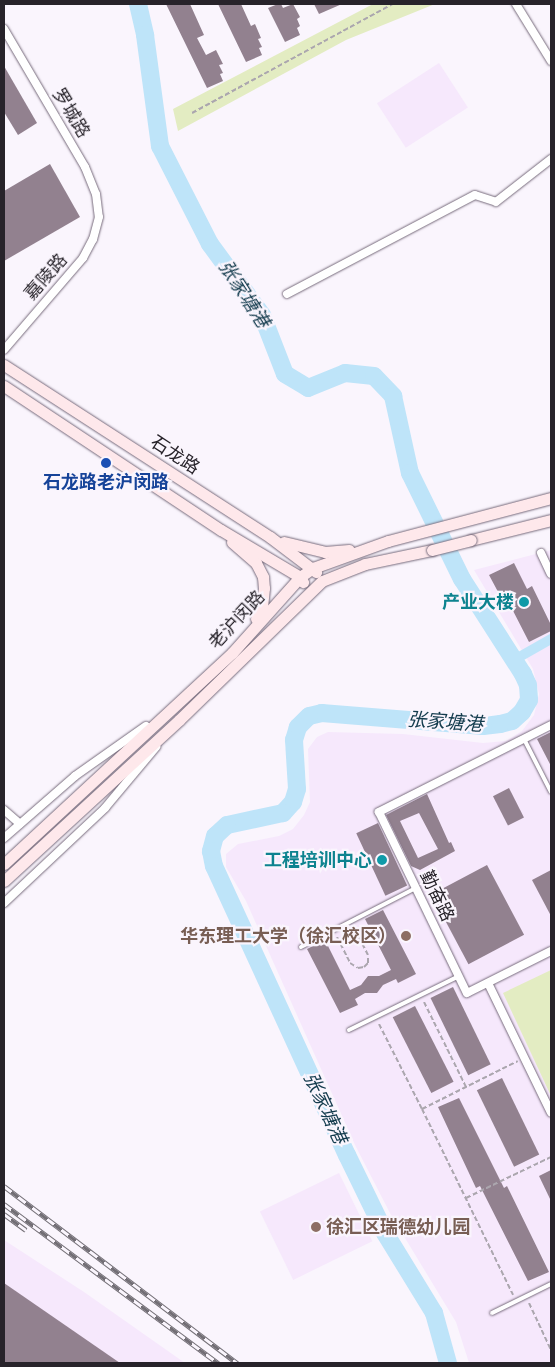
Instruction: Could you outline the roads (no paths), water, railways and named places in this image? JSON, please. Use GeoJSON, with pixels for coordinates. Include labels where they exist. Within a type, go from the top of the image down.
{"type":"FeatureCollection","features":[{"type":"Feature","properties":{"kind":"main road","name":"石龙路"},"geometry":{"type":"LineString","coordinates":[[4,365],[270,537],[313,568],[322,581]]}},
{"type":"Feature","properties":{"kind":"main road","name":"石龙路"},"geometry":{"type":"LineString","coordinates":[[4,386],[220,530],[300,576],[310,592]]}},
{"type":"Feature","properties":{"kind":"main road","name":"老沪闵路"},"geometry":{"type":"LineString","coordinates":[[4,864],[232,653],[300,576],[313,568],[361,550],[424,531],[551,498]]}},
{"type":"Feature","properties":{"kind":"main road","name":"老沪闵路"},"geometry":{"type":"LineString","coordinates":[[4,881],[179,720],[322,581],[364,564],[432,550],[551,520]]}},
{"type":"Feature","properties":{"kind":"main road"},"geometry":{"type":"LineString","coordinates":[[220,530],[256,563],[263,577],[262,607],[232,653]]}},
{"type":"Feature","properties":{"kind":"main road"},"geometry":{"type":"LineString","coordinates":[[270,537],[296,546],[325,552],[361,550]]}},
{"type":"Feature","properties":{"kind":"street"},"geometry":{"type":"LineString","coordinates":[[516,4],[551,61]]}},
{"type":"Feature","properties":{"kind":"street","name":"罗城路"},"geometry":{"type":"LineString","coordinates":[[4,29],[85,167],[96,194],[99,218]]}},
{"type":"Feature","properties":{"kind":"street"},"geometry":{"type":"LineString","coordinates":[[287,294],[475,195],[496,202],[551,159]]}},
{"type":"Feature","properties":{"kind":"street","name":"嘉陵路"},"geometry":{"type":"LineString","coordinates":[[4,350],[83,258],[93,239],[99,218]]}},
{"type":"Feature","properties":{"kind":"street"},"geometry":{"type":"LineString","coordinates":[[541,553],[551,574]]}},
{"type":"Feature","properties":{"kind":"street"},"geometry":{"type":"LineString","coordinates":[[4,838],[75,776],[171,710]]}},
{"type":"Feature","properties":{"kind":"street"},"geometry":{"type":"LineString","coordinates":[[4,903],[105,808],[179,720]]}},
{"type":"Feature","properties":{"kind":"street"},"geometry":{"type":"LineString","coordinates":[[524,739],[551,725]]}},
{"type":"Feature","properties":{"kind":"street","name":"勤奋路"},"geometry":{"type":"LineString","coordinates":[[488,983],[467,993],[379,812],[524,739]]}},
{"type":"Feature","properties":{"kind":"street"},"geometry":{"type":"LineString","coordinates":[[4,810],[20,824]]}},
{"type":"Feature","properties":{"kind":"street"},"geometry":{"type":"LineString","coordinates":[[551,951],[488,983],[551,1113]]}},
{"type":"Feature","properties":{"kind":"lane"},"geometry":{"type":"LineString","coordinates":[[524,739],[551,792]]}},
{"type":"Feature","properties":{"kind":"lane"},"geometry":{"type":"LineString","coordinates":[[301,947],[416,888]]}},
{"type":"Feature","properties":{"kind":"lane"},"geometry":{"type":"LineString","coordinates":[[349,1030],[460,976]]}},
{"type":"Feature","properties":{"kind":"lane"},"geometry":{"type":"LineString","coordinates":[[492,1313],[551,1284]]}},
{"type":"Feature","properties":{"kind":"waterway","name":"张家塘港"},"geometry":{"type":"LineString","coordinates":[[138,4],[145,35],[160,146],[210,244],[262,315],[285,374],[308,388],[345,373],[374,376],[393,396],[410,473],[462,579],[523,674],[528,685],[529,700],[522,712],[512,721],[500,724],[483,726],[322,713],[309,716],[298,727],[294,740],[297,789],[293,802],[283,813],[227,825],[215,836],[211,851],[214,866],[347,1155],[385,1233],[434,1313],[448,1363]]}},
{"type":"Feature","properties":{"kind":"waterway"},"geometry":{"type":"LineString","coordinates":[[514,660],[551,639]]}},
{"type":"Feature","properties":{"kind":"railway"},"geometry":{"type":"LineString","coordinates":[[4,1186],[237,1363]]}},
{"type":"Feature","properties":{"kind":"railway"},"geometry":{"type":"LineString","coordinates":[[4,1204],[218,1363]]}},
{"type":"Feature","properties":{"kind":"railway"},"geometry":{"type":"LineString","coordinates":[[4,1214],[26,1230]]}},
{"type":"Feature","properties":{"kind":"place","name":"石龙路老沪闵路"},"geometry":{"type":"Point","coordinates":[106,463]}},
{"type":"Feature","properties":{"kind":"place","name":"产业大楼"},"geometry":{"type":"Point","coordinates":[524,602]}},
{"type":"Feature","properties":{"kind":"place","name":"工程培训中心"},"geometry":{"type":"Point","coordinates":[382,860]}},
{"type":"Feature","properties":{"kind":"place","name":"华东理工大学（徐汇校区）"},"geometry":{"type":"Point","coordinates":[406,936]}},
{"type":"Feature","properties":{"kind":"place","name":"徐汇区瑞德幼儿园"},"geometry":{"type":"Point","coordinates":[316,1227]}}]}
